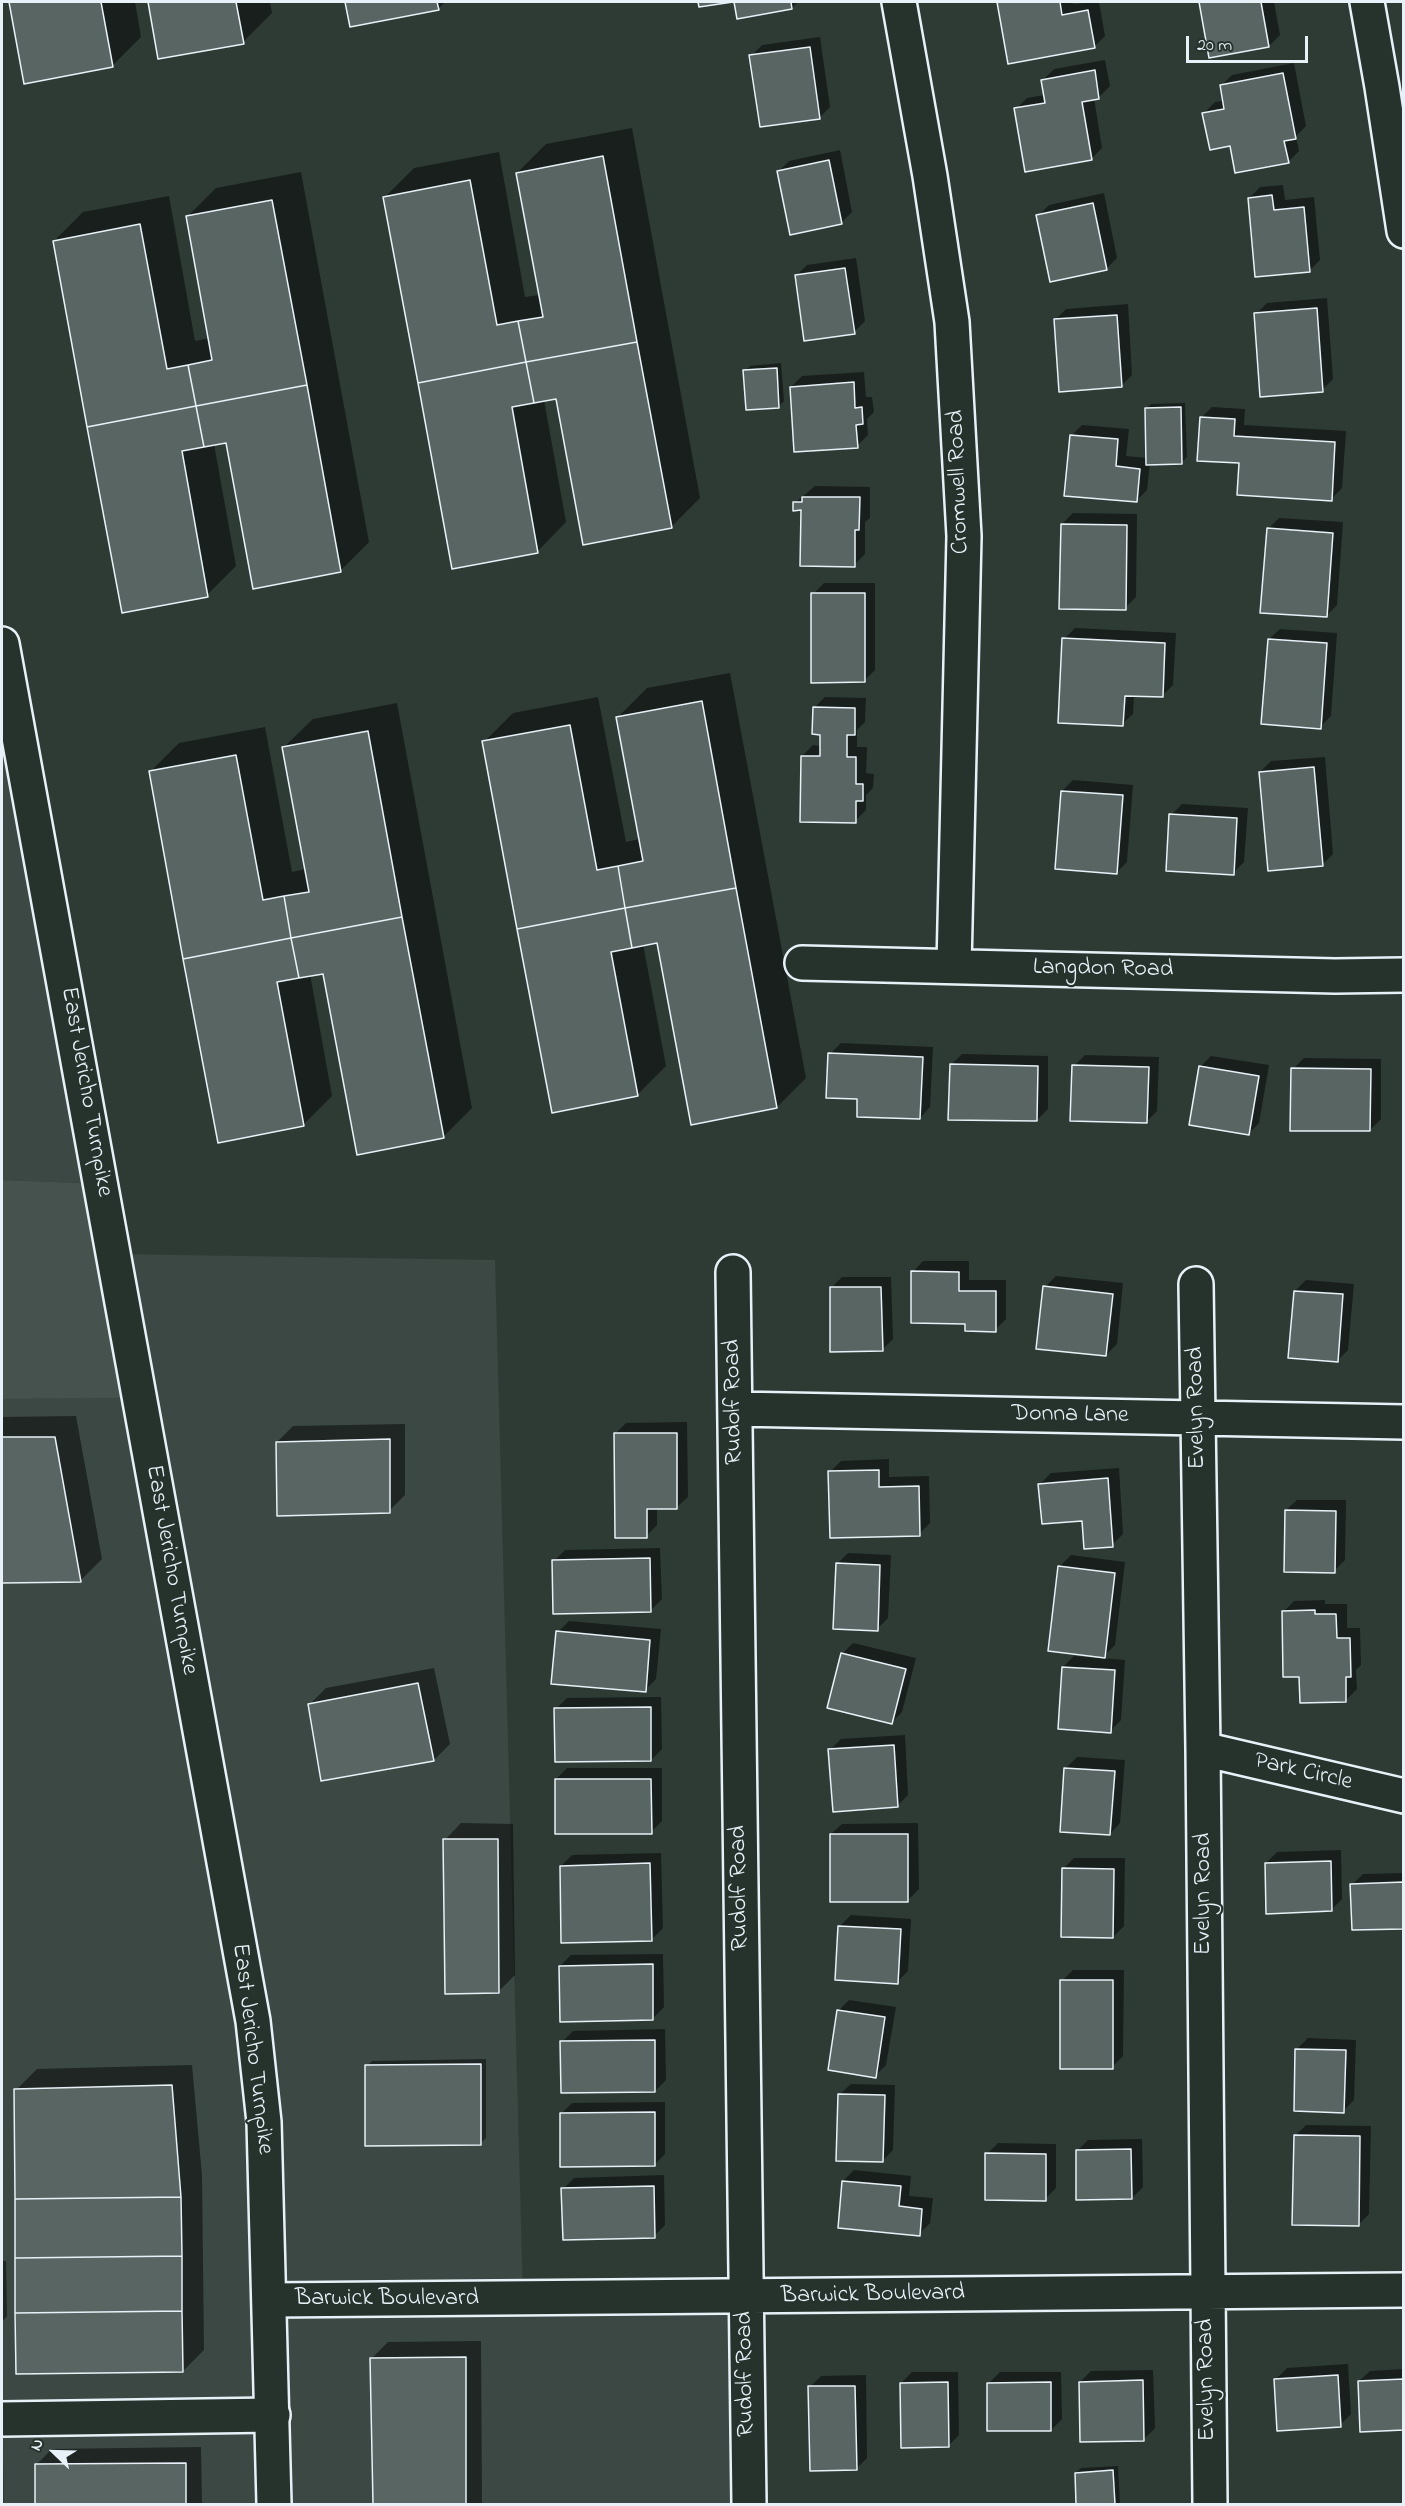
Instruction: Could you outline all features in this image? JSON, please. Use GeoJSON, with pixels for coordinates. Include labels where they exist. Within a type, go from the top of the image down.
{"type":"FeatureCollection","features":[{"type":"Feature","properties":{"kind":"street","name":"Cromwell Road"},"geometry":{"type":"LineString","coordinates":[[898,2],[930,176],[952,322],[964,536],[954,966]]}},
{"type":"Feature","properties":{"kind":"street"},"geometry":{"type":"LineString","coordinates":[[1367,2],[1404,231]]}},
{"type":"Feature","properties":{"kind":"street","name":"East Jericho Turnpike"},"geometry":{"type":"LineString","coordinates":[[2,644],[253,2021],[264,2122],[274,2505]]}},
{"type":"Feature","properties":{"kind":"street","name":"Langdon Road"},"geometry":{"type":"LineString","coordinates":[[802,963],[1335,976],[1404,975]]}},
{"type":"Feature","properties":{"kind":"street","name":"Rudolf Road"},"geometry":{"type":"LineString","coordinates":[[733,1272],[749,2505]]}},
{"type":"Feature","properties":{"kind":"street","name":"Evelyn Road"},"geometry":{"type":"LineString","coordinates":[[1196,1284],[1210,2505]]}},
{"type":"Feature","properties":{"kind":"street","name":"Donna Lane"},"geometry":{"type":"LineString","coordinates":[[736,1409],[1404,1422]]}},
{"type":"Feature","properties":{"kind":"street","name":"Park Circle"},"geometry":{"type":"LineString","coordinates":[[1203,1749],[1404,1796]]}},
{"type":"Feature","properties":{"kind":"street","name":"Barwick Boulevard"},"geometry":{"type":"LineString","coordinates":[[270,2300],[1404,2290]]}},
{"type":"Feature","properties":{"kind":"street"},"geometry":{"type":"LineString","coordinates":[[2,2418],[273,2415]]}},
{"type":"Feature","properties":{"kind":"shaded area"},"geometry":{"type":"Polygon","coordinates":[[[2,644],[103,1184],[2,1180],[2,644]]]}},
{"type":"Feature","properties":{"kind":"shaded area"},"geometry":{"type":"Polygon","coordinates":[[[2,1180],[103,1184],[139,1398],[2,1399],[2,1180]]]}},
{"type":"Feature","properties":{"kind":"shaded area"},"geometry":{"type":"Polygon","coordinates":[[[114,1254],[495,1260],[523,2299],[746,2297],[749,2504],[4,2504],[2,1399],[139,1398],[114,1254]]]}},
{"type":"Feature","properties":{"kind":"building"},"geometry":{"type":"Polygon","coordinates":[[[9,2],[101,2],[113,67],[24,84],[9,2]]]}},
{"type":"Feature","properties":{"kind":"building"},"geometry":{"type":"Polygon","coordinates":[[[148,2],[236,2],[244,44],[158,59],[148,2]]]}},
{"type":"Feature","properties":{"kind":"building"},"geometry":{"type":"Polygon","coordinates":[[[345,2],[437,2],[439,10],[350,27],[345,2]]]}},
{"type":"Feature","properties":{"kind":"building"},"geometry":{"type":"Polygon","coordinates":[[[698,2],[733,2],[699,7],[698,2]]]}},
{"type":"Feature","properties":{"kind":"building"},"geometry":{"type":"Polygon","coordinates":[[[734,2],[791,2],[792,9],[737,19],[734,2]]]}},
{"type":"Feature","properties":{"kind":"building"},"geometry":{"type":"Polygon","coordinates":[[[997,2],[1060,2],[1062,15],[1088,10],[1095,48],[1008,64],[997,2]]]}},
{"type":"Feature","properties":{"kind":"building"},"geometry":{"type":"Polygon","coordinates":[[[1199,2],[1261,2],[1269,47],[1209,58],[1199,2]]]}},
{"type":"Feature","properties":{"kind":"building"},"geometry":{"type":"Polygon","coordinates":[[[810,47],[820,119],[760,127],[749,55],[810,47]]]}},
{"type":"Feature","properties":{"kind":"building"},"geometry":{"type":"Polygon","coordinates":[[[1095,70],[1099,99],[1082,102],[1092,160],[1025,172],[1014,108],[1045,103],[1041,80],[1095,70]]]}},
{"type":"Feature","properties":{"kind":"building"},"geometry":{"type":"Polygon","coordinates":[[[1283,73],[1296,139],[1284,141],[1289,163],[1235,173],[1230,146],[1210,150],[1202,113],[1224,109],[1220,85],[1283,73]]]}},
{"type":"Feature","properties":{"kind":"building"},"geometry":{"type":"Polygon","coordinates":[[[603,156],[637,342],[526,362],[518,321],[543,317],[516,173],[603,156]]]}},
{"type":"Feature","properties":{"kind":"building"},"geometry":{"type":"Polygon","coordinates":[[[829,160],[842,224],[790,235],[777,171],[829,160]]]}},
{"type":"Feature","properties":{"kind":"building"},"geometry":{"type":"Polygon","coordinates":[[[470,180],[497,325],[518,321],[526,362],[418,383],[383,197],[470,180]]]}},
{"type":"Feature","properties":{"kind":"building"},"geometry":{"type":"Polygon","coordinates":[[[1272,195],[1274,210],[1304,207],[1310,272],[1255,277],[1248,198],[1272,195]]]}},
{"type":"Feature","properties":{"kind":"building"},"geometry":{"type":"Polygon","coordinates":[[[272,200],[307,385],[196,406],[188,365],[212,360],[186,216],[272,200]]]}},
{"type":"Feature","properties":{"kind":"building"},"geometry":{"type":"Polygon","coordinates":[[[1093,203],[1107,270],[1050,282],[1036,215],[1093,203]]]}},
{"type":"Feature","properties":{"kind":"building"},"geometry":{"type":"Polygon","coordinates":[[[140,224],[167,369],[188,365],[196,406],[87,427],[53,241],[140,224]]]}},
{"type":"Feature","properties":{"kind":"building"},"geometry":{"type":"Polygon","coordinates":[[[845,268],[855,334],[804,341],[795,275],[845,268]]]}},
{"type":"Feature","properties":{"kind":"building"},"geometry":{"type":"Polygon","coordinates":[[[1317,308],[1323,392],[1260,397],[1254,313],[1317,308]]]}},
{"type":"Feature","properties":{"kind":"building"},"geometry":{"type":"Polygon","coordinates":[[[1117,315],[1122,387],[1059,392],[1054,319],[1117,315]]]}},
{"type":"Feature","properties":{"kind":"building"},"geometry":{"type":"Polygon","coordinates":[[[637,342],[672,528],[583,545],[556,399],[534,403],[526,362],[637,342]]]}},
{"type":"Feature","properties":{"kind":"building"},"geometry":{"type":"Polygon","coordinates":[[[526,362],[534,403],[512,407],[538,553],[452,569],[418,383],[526,362]]]}},
{"type":"Feature","properties":{"kind":"building"},"geometry":{"type":"Polygon","coordinates":[[[777,368],[779,408],[746,410],[743,370],[777,368]]]}},
{"type":"Feature","properties":{"kind":"building"},"geometry":{"type":"Polygon","coordinates":[[[854,382],[855,408],[862,407],[863,424],[856,425],[858,448],[794,452],[790,387],[854,382]]]}},
{"type":"Feature","properties":{"kind":"building"},"geometry":{"type":"Polygon","coordinates":[[[307,385],[341,572],[253,589],[226,443],[204,447],[196,406],[307,385]]]}},
{"type":"Feature","properties":{"kind":"building"},"geometry":{"type":"Polygon","coordinates":[[[196,406],[204,447],[182,451],[208,597],[122,613],[87,427],[196,406]]]}},
{"type":"Feature","properties":{"kind":"building"},"geometry":{"type":"Polygon","coordinates":[[[1181,407],[1182,464],[1146,465],[1145,408],[1181,407]]]}},
{"type":"Feature","properties":{"kind":"building"},"geometry":{"type":"Polygon","coordinates":[[[1200,417],[1235,419],[1234,436],[1335,442],[1332,501],[1237,495],[1239,463],[1197,461],[1200,417]]]}},
{"type":"Feature","properties":{"kind":"building"},"geometry":{"type":"Polygon","coordinates":[[[1070,435],[1118,439],[1116,466],[1140,469],[1137,502],[1064,496],[1070,435]]]}},
{"type":"Feature","properties":{"kind":"building"},"geometry":{"type":"Polygon","coordinates":[[[802,497],[860,497],[859,530],[855,530],[855,567],[800,566],[801,510],[793,511],[793,502],[802,502],[802,497]]]}},
{"type":"Feature","properties":{"kind":"building"},"geometry":{"type":"Polygon","coordinates":[[[1061,524],[1127,525],[1126,610],[1059,609],[1061,524]]]}},
{"type":"Feature","properties":{"kind":"building"},"geometry":{"type":"Polygon","coordinates":[[[1267,528],[1333,533],[1327,617],[1260,613],[1267,528]]]}},
{"type":"Feature","properties":{"kind":"building"},"geometry":{"type":"Polygon","coordinates":[[[811,593],[865,593],[865,682],[811,683],[811,593]]]}},
{"type":"Feature","properties":{"kind":"building"},"geometry":{"type":"Polygon","coordinates":[[[1062,638],[1165,643],[1163,697],[1125,696],[1123,726],[1058,723],[1062,638]]]}},
{"type":"Feature","properties":{"kind":"building"},"geometry":{"type":"Polygon","coordinates":[[[1268,639],[1327,643],[1321,729],[1261,724],[1268,639]]]}},
{"type":"Feature","properties":{"kind":"building"},"geometry":{"type":"Polygon","coordinates":[[[702,701],[736,888],[625,908],[618,866],[643,861],[616,717],[702,701]]]}},
{"type":"Feature","properties":{"kind":"building"},"geometry":{"type":"Polygon","coordinates":[[[813,707],[855,708],[855,735],[847,735],[847,757],[856,757],[856,784],[863,784],[863,801],[856,801],[856,823],[800,822],[801,756],[820,756],[820,735],[812,734],[813,707]]]}},
{"type":"Feature","properties":{"kind":"building"},"geometry":{"type":"Polygon","coordinates":[[[570,725],[597,870],[618,866],[625,908],[517,929],[482,741],[570,725]]]}},
{"type":"Feature","properties":{"kind":"building"},"geometry":{"type":"Polygon","coordinates":[[[368,731],[402,917],[291,938],[284,896],[309,892],[282,747],[368,731]]]}},
{"type":"Feature","properties":{"kind":"building"},"geometry":{"type":"Polygon","coordinates":[[[236,755],[263,900],[284,896],[291,938],[183,959],[149,771],[236,755]]]}},
{"type":"Feature","properties":{"kind":"building"},"geometry":{"type":"Polygon","coordinates":[[[1314,767],[1323,866],[1268,871],[1259,772],[1314,767]]]}},
{"type":"Feature","properties":{"kind":"building"},"geometry":{"type":"Polygon","coordinates":[[[1061,791],[1123,795],[1117,874],[1055,869],[1061,791]]]}},
{"type":"Feature","properties":{"kind":"building"},"geometry":{"type":"Polygon","coordinates":[[[1169,814],[1237,818],[1234,875],[1166,871],[1169,814]]]}},
{"type":"Feature","properties":{"kind":"building"},"geometry":{"type":"Polygon","coordinates":[[[736,888],[777,1108],[691,1125],[657,943],[632,948],[625,908],[736,888]]]}},
{"type":"Feature","properties":{"kind":"building"},"geometry":{"type":"Polygon","coordinates":[[[625,908],[632,948],[611,952],[638,1096],[552,1113],[517,929],[625,908]]]}},
{"type":"Feature","properties":{"kind":"building"},"geometry":{"type":"Polygon","coordinates":[[[402,917],[444,1138],[357,1155],[323,974],[299,978],[291,938],[402,917]]]}},
{"type":"Feature","properties":{"kind":"building"},"geometry":{"type":"Polygon","coordinates":[[[291,938],[299,978],[277,982],[304,1126],[218,1143],[183,959],[291,938]]]}},
{"type":"Feature","properties":{"kind":"building"},"geometry":{"type":"Polygon","coordinates":[[[828,1053],[923,1057],[920,1119],[857,1117],[857,1099],[826,1098],[828,1053]]]}},
{"type":"Feature","properties":{"kind":"building"},"geometry":{"type":"Polygon","coordinates":[[[950,1064],[1038,1066],[1037,1121],[948,1120],[950,1064]]]}},
{"type":"Feature","properties":{"kind":"building"},"geometry":{"type":"Polygon","coordinates":[[[1072,1065],[1149,1067],[1147,1123],[1070,1121],[1072,1065]]]}},
{"type":"Feature","properties":{"kind":"building"},"geometry":{"type":"Polygon","coordinates":[[[1199,1066],[1259,1076],[1249,1135],[1189,1125],[1199,1066]]]}},
{"type":"Feature","properties":{"kind":"building"},"geometry":{"type":"Polygon","coordinates":[[[1291,1068],[1371,1069],[1370,1131],[1290,1131],[1291,1068]]]}},
{"type":"Feature","properties":{"kind":"building"},"geometry":{"type":"Polygon","coordinates":[[[911,1271],[959,1272],[959,1291],[996,1291],[996,1332],[965,1331],[965,1324],[911,1323],[911,1271]]]}},
{"type":"Feature","properties":{"kind":"building"},"geometry":{"type":"Polygon","coordinates":[[[1043,1286],[1113,1294],[1106,1356],[1036,1349],[1043,1286]]]}},
{"type":"Feature","properties":{"kind":"building"},"geometry":{"type":"Polygon","coordinates":[[[830,1287],[881,1287],[883,1351],[830,1352],[830,1287]]]}},
{"type":"Feature","properties":{"kind":"building"},"geometry":{"type":"Polygon","coordinates":[[[1294,1291],[1343,1294],[1338,1362],[1288,1358],[1294,1291]]]}},
{"type":"Feature","properties":{"kind":"building"},"geometry":{"type":"Polygon","coordinates":[[[614,1433],[677,1433],[677,1509],[647,1509],[647,1538],[615,1538],[614,1433]]]}},
{"type":"Feature","properties":{"kind":"building"},"geometry":{"type":"Polygon","coordinates":[[[2,1437],[55,1437],[81,1582],[2,1583],[2,1437]]]}},
{"type":"Feature","properties":{"kind":"building"},"geometry":{"type":"Polygon","coordinates":[[[390,1439],[390,1513],[277,1516],[276,1442],[390,1439]]]}},
{"type":"Feature","properties":{"kind":"building"},"geometry":{"type":"Polygon","coordinates":[[[879,1470],[879,1487],[919,1486],[920,1536],[830,1538],[828,1471],[879,1470]]]}},
{"type":"Feature","properties":{"kind":"building"},"geometry":{"type":"Polygon","coordinates":[[[1108,1478],[1113,1547],[1084,1549],[1082,1521],[1042,1524],[1038,1484],[1108,1478]]]}},
{"type":"Feature","properties":{"kind":"building"},"geometry":{"type":"Polygon","coordinates":[[[1285,1510],[1336,1511],[1335,1573],[1284,1572],[1285,1510]]]}},
{"type":"Feature","properties":{"kind":"building"},"geometry":{"type":"Polygon","coordinates":[[[650,1558],[651,1612],[553,1614],[552,1560],[650,1558]]]}},
{"type":"Feature","properties":{"kind":"building"},"geometry":{"type":"Polygon","coordinates":[[[836,1563],[880,1565],[878,1631],[833,1629],[836,1563]]]}},
{"type":"Feature","properties":{"kind":"building"},"geometry":{"type":"Polygon","coordinates":[[[1058,1566],[1115,1573],[1105,1658],[1048,1651],[1058,1566]]]}},
{"type":"Feature","properties":{"kind":"building"},"geometry":{"type":"Polygon","coordinates":[[[1315,1610],[1315,1614],[1336,1614],[1337,1638],[1350,1638],[1351,1677],[1346,1677],[1346,1702],[1300,1703],[1299,1677],[1283,1677],[1282,1611],[1315,1610]]]}},
{"type":"Feature","properties":{"kind":"building"},"geometry":{"type":"Polygon","coordinates":[[[556,1631],[650,1640],[646,1692],[551,1684],[556,1631]]]}},
{"type":"Feature","properties":{"kind":"building"},"geometry":{"type":"Polygon","coordinates":[[[841,1653],[906,1669],[892,1724],[827,1708],[841,1653]]]}},
{"type":"Feature","properties":{"kind":"building"},"geometry":{"type":"Polygon","coordinates":[[[1062,1667],[1115,1670],[1111,1733],[1058,1729],[1062,1667]]]}},
{"type":"Feature","properties":{"kind":"building"},"geometry":{"type":"Polygon","coordinates":[[[418,1683],[434,1761],[321,1781],[308,1704],[418,1683]]]}},
{"type":"Feature","properties":{"kind":"building"},"geometry":{"type":"Polygon","coordinates":[[[651,1707],[651,1761],[555,1762],[554,1708],[651,1707]]]}},
{"type":"Feature","properties":{"kind":"building"},"geometry":{"type":"Polygon","coordinates":[[[894,1745],[898,1807],[833,1812],[828,1749],[894,1745]]]}},
{"type":"Feature","properties":{"kind":"building"},"geometry":{"type":"Polygon","coordinates":[[[1064,1768],[1115,1771],[1110,1835],[1060,1832],[1064,1768]]]}},
{"type":"Feature","properties":{"kind":"building"},"geometry":{"type":"Polygon","coordinates":[[[555,1779],[651,1779],[652,1834],[555,1834],[555,1779]]]}},
{"type":"Feature","properties":{"kind":"building"},"geometry":{"type":"Polygon","coordinates":[[[830,1834],[908,1834],[908,1902],[830,1902],[830,1834]]]}},
{"type":"Feature","properties":{"kind":"building"},"geometry":{"type":"Polygon","coordinates":[[[443,1839],[498,1839],[499,1993],[445,1994],[443,1839]]]}},
{"type":"Feature","properties":{"kind":"building"},"geometry":{"type":"Polygon","coordinates":[[[1331,1861],[1332,1911],[1266,1914],[1265,1863],[1331,1861]]]}},
{"type":"Feature","properties":{"kind":"building"},"geometry":{"type":"Polygon","coordinates":[[[650,1863],[652,1941],[561,1943],[560,1866],[650,1863]]]}},
{"type":"Feature","properties":{"kind":"building"},"geometry":{"type":"Polygon","coordinates":[[[1062,1868],[1114,1869],[1113,1938],[1061,1937],[1062,1868]]]}},
{"type":"Feature","properties":{"kind":"building"},"geometry":{"type":"Polygon","coordinates":[[[1404,1882],[1404,1929],[1352,1930],[1350,1884],[1404,1882]]]}},
{"type":"Feature","properties":{"kind":"building"},"geometry":{"type":"Polygon","coordinates":[[[838,1926],[901,1929],[898,1984],[835,1980],[838,1926]]]}},
{"type":"Feature","properties":{"kind":"building"},"geometry":{"type":"Polygon","coordinates":[[[653,1964],[653,2020],[560,2022],[559,1966],[653,1964]]]}},
{"type":"Feature","properties":{"kind":"building"},"geometry":{"type":"Polygon","coordinates":[[[1060,1980],[1113,1980],[1113,2069],[1060,2069],[1060,1980]]]}},
{"type":"Feature","properties":{"kind":"building"},"geometry":{"type":"Polygon","coordinates":[[[837,2010],[885,2017],[876,2078],[828,2070],[837,2010]]]}},
{"type":"Feature","properties":{"kind":"building"},"geometry":{"type":"Polygon","coordinates":[[[655,2040],[655,2092],[561,2093],[560,2041],[655,2040]]]}},
{"type":"Feature","properties":{"kind":"building"},"geometry":{"type":"Polygon","coordinates":[[[1295,2049],[1346,2050],[1344,2113],[1294,2111],[1295,2049]]]}},
{"type":"Feature","properties":{"kind":"building"},"geometry":{"type":"Polygon","coordinates":[[[481,2064],[481,2145],[365,2146],[365,2065],[481,2064]]]}},
{"type":"Feature","properties":{"kind":"building"},"geometry":{"type":"Polygon","coordinates":[[[172,2085],[181,2197],[15,2199],[14,2089],[172,2085]]]}},
{"type":"Feature","properties":{"kind":"building"},"geometry":{"type":"Polygon","coordinates":[[[838,2094],[885,2095],[883,2162],[836,2161],[838,2094]]]}},
{"type":"Feature","properties":{"kind":"building"},"geometry":{"type":"Polygon","coordinates":[[[655,2112],[655,2166],[560,2167],[560,2113],[655,2112]]]}},
{"type":"Feature","properties":{"kind":"building"},"geometry":{"type":"Polygon","coordinates":[[[1294,2135],[1360,2136],[1359,2226],[1292,2225],[1294,2135]]]}},
{"type":"Feature","properties":{"kind":"building"},"geometry":{"type":"Polygon","coordinates":[[[1131,2149],[1132,2199],[1076,2200],[1076,2150],[1131,2149]]]}},
{"type":"Feature","properties":{"kind":"building"},"geometry":{"type":"Polygon","coordinates":[[[985,2153],[1046,2154],[1046,2201],[985,2200],[985,2153]]]}},
{"type":"Feature","properties":{"kind":"building"},"geometry":{"type":"Polygon","coordinates":[[[842,2181],[901,2186],[899,2206],[922,2209],[920,2236],[838,2228],[842,2181]]]}},
{"type":"Feature","properties":{"kind":"building"},"geometry":{"type":"Polygon","coordinates":[[[654,2186],[655,2238],[563,2240],[561,2188],[654,2186]]]}},
{"type":"Feature","properties":{"kind":"building"},"geometry":{"type":"Polygon","coordinates":[[[181,2197],[182,2256],[15,2258],[15,2199],[181,2197]]]}},
{"type":"Feature","properties":{"kind":"building"},"geometry":{"type":"Polygon","coordinates":[[[182,2256],[182,2311],[15,2313],[15,2258],[182,2256]]]}},
{"type":"Feature","properties":{"kind":"building"},"geometry":{"type":"Polygon","coordinates":[[[182,2311],[183,2372],[16,2374],[15,2313],[182,2311]]]}},
{"type":"Feature","properties":{"kind":"building"},"geometry":{"type":"Polygon","coordinates":[[[466,2357],[466,2504],[373,2504],[370,2358],[466,2357]]]}},
{"type":"Feature","properties":{"kind":"building"},"geometry":{"type":"Polygon","coordinates":[[[1338,2375],[1341,2427],[1277,2431],[1274,2379],[1338,2375]]]}},
{"type":"Feature","properties":{"kind":"building"},"geometry":{"type":"Polygon","coordinates":[[[1404,2379],[1404,2430],[1360,2432],[1358,2381],[1404,2379]]]}},
{"type":"Feature","properties":{"kind":"building"},"geometry":{"type":"Polygon","coordinates":[[[1143,2380],[1144,2441],[1080,2442],[1079,2382],[1143,2380]]]}},
{"type":"Feature","properties":{"kind":"building"},"geometry":{"type":"Polygon","coordinates":[[[948,2382],[949,2447],[901,2448],[900,2383],[948,2382]]]}},
{"type":"Feature","properties":{"kind":"building"},"geometry":{"type":"Polygon","coordinates":[[[1051,2382],[1051,2431],[987,2431],[987,2383],[1051,2382]]]}},
{"type":"Feature","properties":{"kind":"building"},"geometry":{"type":"Polygon","coordinates":[[[808,2386],[855,2386],[857,2470],[810,2471],[808,2386]]]}},
{"type":"Feature","properties":{"kind":"building"},"geometry":{"type":"Polygon","coordinates":[[[186,2463],[186,2504],[35,2504],[35,2464],[186,2463]]]}},
{"type":"Feature","properties":{"kind":"building"},"geometry":{"type":"Polygon","coordinates":[[[1113,2470],[1115,2504],[1076,2504],[1075,2473],[1113,2470]]]}}]}
